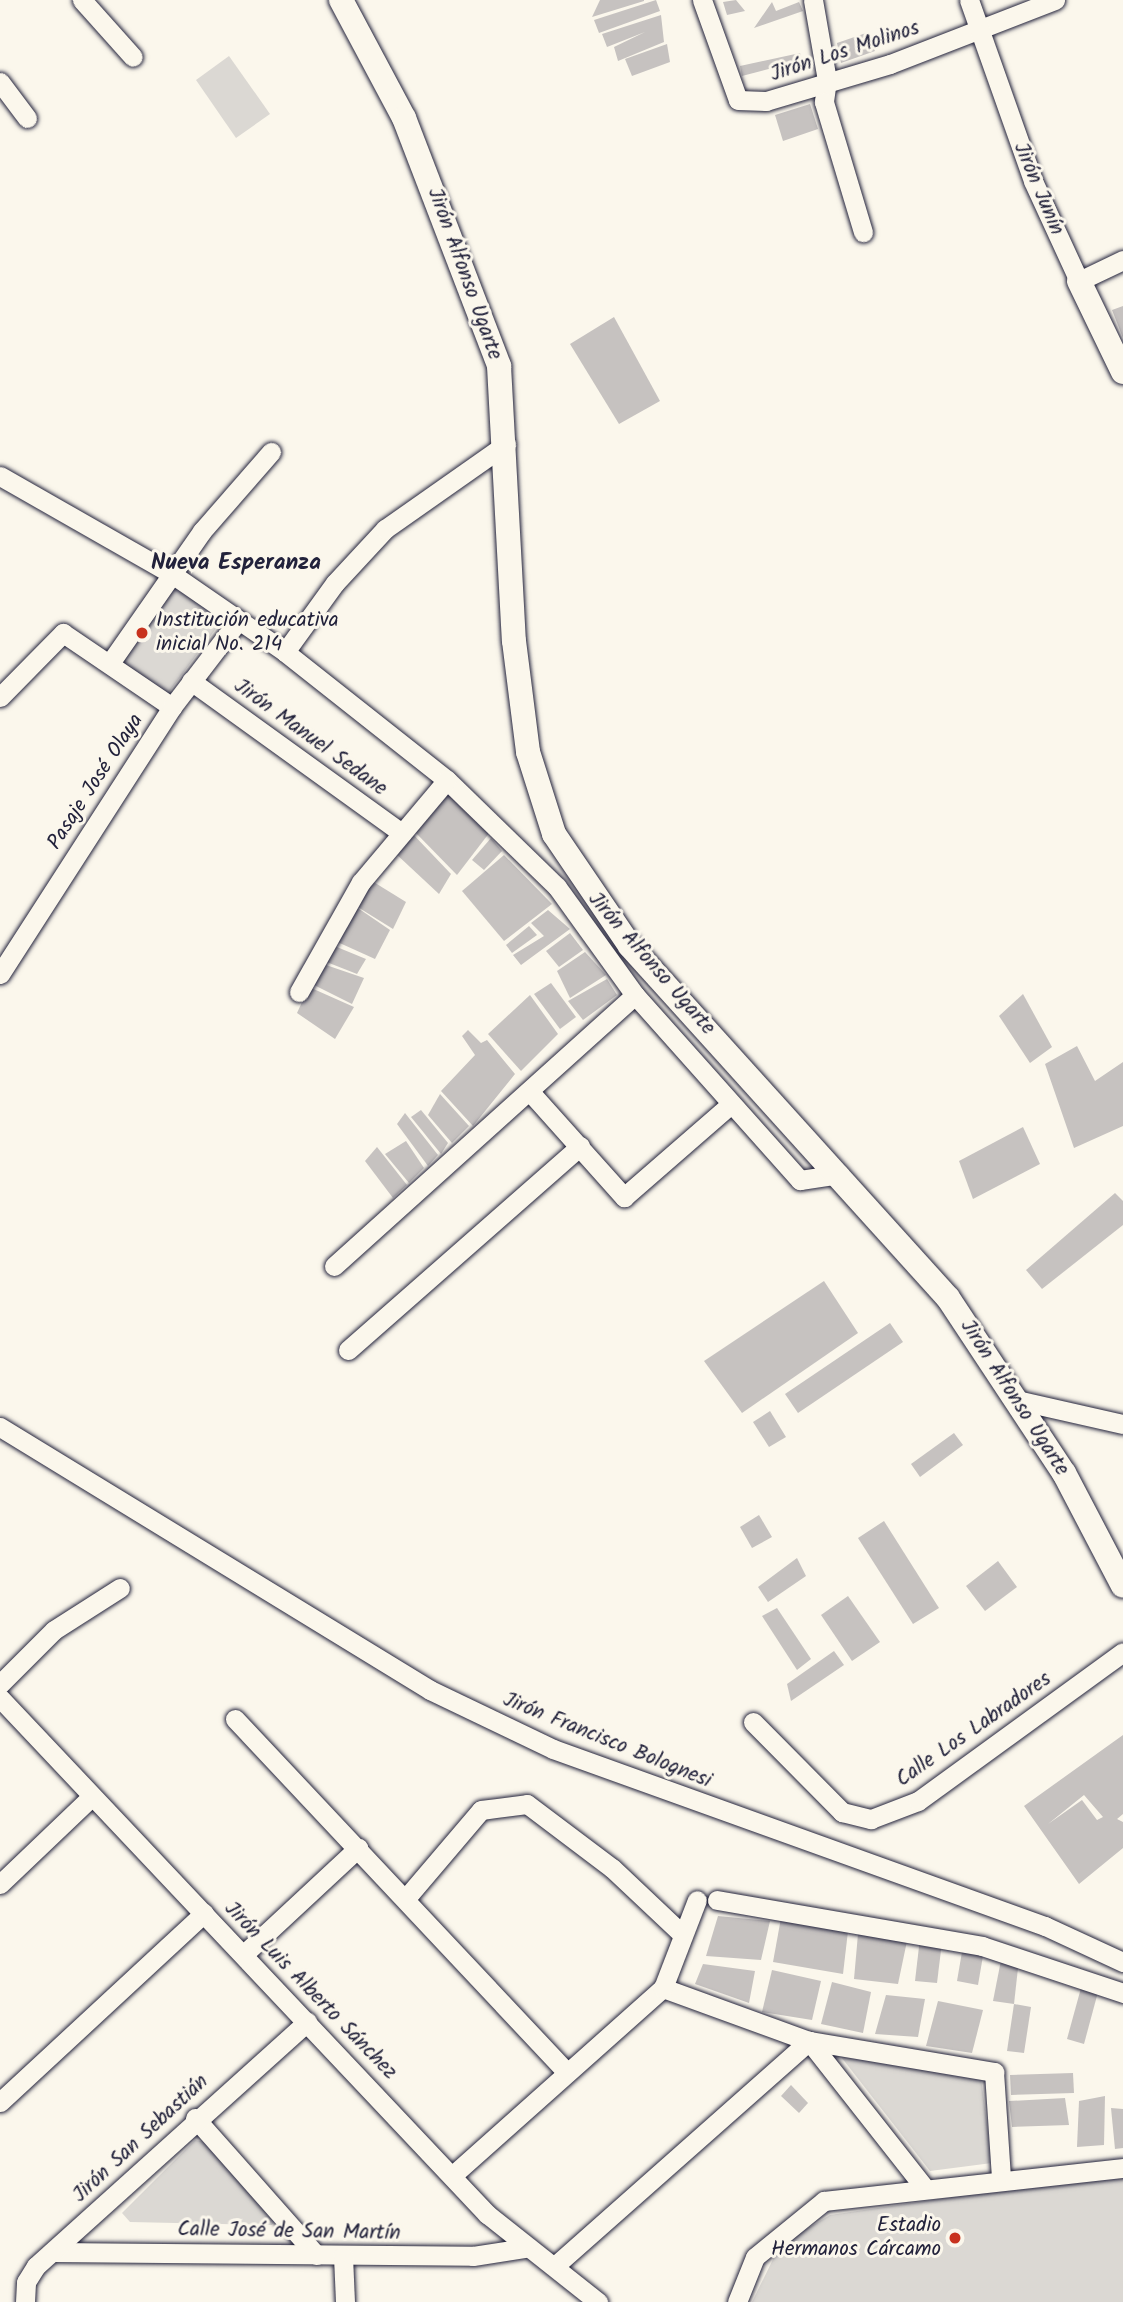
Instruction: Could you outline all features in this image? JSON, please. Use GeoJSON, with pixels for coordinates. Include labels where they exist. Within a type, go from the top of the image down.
{"type":"FeatureCollection","features":[{"type":"Feature","properties":{"kind":"main road","name":"Jirón Alfonso Ugarte"},"geometry":{"type":"LineString","coordinates":[[341,0],[381,67],[468,275],[499,366],[506,444],[514,641],[537,790],[573,867],[622,954],[840,1174],[948,1298],[1017,1400],[1123,1586]]}},
{"type":"Feature","properties":{"kind":"main road","name":"Jirón Junín"},"geometry":{"type":"LineString","coordinates":[[1079,281],[1123,372]]}},
{"type":"Feature","properties":{"kind":"street"},"geometry":{"type":"LineString","coordinates":[[82,0],[133,57]]}},
{"type":"Feature","properties":{"kind":"street","name":"Jirón Los Molinos"},"geometry":{"type":"LineString","coordinates":[[702,0],[738,100],[766,101],[827,80],[890,64],[1055,0]]}},
{"type":"Feature","properties":{"kind":"street"},"geometry":{"type":"LineString","coordinates":[[813,0],[827,80],[824,102],[863,232]]}},
{"type":"Feature","properties":{"kind":"street","name":"Jirón Junín"},"geometry":{"type":"LineString","coordinates":[[969,0],[976,31],[1033,181],[1079,281]]}},
{"type":"Feature","properties":{"kind":"street"},"geometry":{"type":"LineString","coordinates":[[0,82],[27,118]]}},
{"type":"Feature","properties":{"kind":"street"},"geometry":{"type":"LineString","coordinates":[[1079,281],[1123,260]]}},
{"type":"Feature","properties":{"kind":"street"},"geometry":{"type":"LineString","coordinates":[[285,652],[335,583],[385,529],[506,444]]}},
{"type":"Feature","properties":{"kind":"street"},"geometry":{"type":"LineString","coordinates":[[110,663],[172,574],[271,452]]}},
{"type":"Feature","properties":{"kind":"street"},"geometry":{"type":"LineString","coordinates":[[0,476],[172,574],[285,652],[447,780],[529,856],[622,954],[635,995],[730,1105],[800,1180],[840,1174]]}},
{"type":"Feature","properties":{"kind":"street","name":"Pasaje José Olaya"},"geometry":{"type":"LineString","coordinates":[[0,974],[172,707],[238,621]]}},
{"type":"Feature","properties":{"kind":"street"},"geometry":{"type":"LineString","coordinates":[[0,697],[63,632],[172,707]]}},
{"type":"Feature","properties":{"kind":"street","name":"Jirón Manuel Sedane"},"geometry":{"type":"LineString","coordinates":[[191,681],[402,833]]}},
{"type":"Feature","properties":{"kind":"street"},"geometry":{"type":"LineString","coordinates":[[299,992],[354,894],[447,780]]}},
{"type":"Feature","properties":{"kind":"street"},"geometry":{"type":"LineString","coordinates":[[334,1266],[531,1093],[635,995]]}},
{"type":"Feature","properties":{"kind":"street"},"geometry":{"type":"LineString","coordinates":[[531,1093],[624,1197],[730,1105]]}},
{"type":"Feature","properties":{"kind":"street"},"geometry":{"type":"LineString","coordinates":[[348,1350],[580,1146]]}},
{"type":"Feature","properties":{"kind":"street"},"geometry":{"type":"LineString","coordinates":[[1017,1400],[1123,1424]]}},
{"type":"Feature","properties":{"kind":"street","name":"Jirón Francisco Bolognesi"},"geometry":{"type":"LineString","coordinates":[[0,1427],[430,1690],[553,1749],[1045,1926],[1123,1962]]}},
{"type":"Feature","properties":{"kind":"street"},"geometry":{"type":"LineString","coordinates":[[0,1684],[54,1630],[120,1588]]}},
{"type":"Feature","properties":{"kind":"street","name":"Calle Los Labradores"},"geometry":{"type":"LineString","coordinates":[[753,1722],[842,1812],[871,1819],[918,1801],[1123,1652]]}},
{"type":"Feature","properties":{"kind":"street","name":"Jirón Luis Alberto Sánchez"},"geometry":{"type":"LineString","coordinates":[[0,1698],[525,2249],[557,2264],[598,2302]]}},
{"type":"Feature","properties":{"kind":"street"},"geometry":{"type":"LineString","coordinates":[[235,1719],[407,1897],[567,2072]]}},
{"type":"Feature","properties":{"kind":"street"},"geometry":{"type":"LineString","coordinates":[[0,1884],[92,1796]]}},
{"type":"Feature","properties":{"kind":"street"},"geometry":{"type":"LineString","coordinates":[[407,1897],[481,1810],[527,1804],[612,1868],[682,1934]]}},
{"type":"Feature","properties":{"kind":"street"},"geometry":{"type":"LineString","coordinates":[[244,1954],[358,1848]]}},
{"type":"Feature","properties":{"kind":"street"},"geometry":{"type":"LineString","coordinates":[[454,2174],[663,1988],[682,1934],[707,1900],[982,1946],[1123,1993]]}},
{"type":"Feature","properties":{"kind":"street"},"geometry":{"type":"LineString","coordinates":[[0,2102],[204,1913]]}},
{"type":"Feature","properties":{"kind":"street"},"geometry":{"type":"LineString","coordinates":[[663,1988],[809,2041],[994,2072],[1001,2178]]}},
{"type":"Feature","properties":{"kind":"street","name":"Jirón San Sebastián"},"geometry":{"type":"LineString","coordinates":[[25,2302],[26,2281],[52,2252],[194,2118],[307,2022]]}},
{"type":"Feature","properties":{"kind":"street"},"geometry":{"type":"LineString","coordinates":[[809,2041],[924,2187]]}},
{"type":"Feature","properties":{"kind":"street"},"geometry":{"type":"LineString","coordinates":[[557,2264],[809,2041]]}},
{"type":"Feature","properties":{"kind":"street"},"geometry":{"type":"LineString","coordinates":[[194,2118],[316,2255]]}},
{"type":"Feature","properties":{"kind":"street"},"geometry":{"type":"LineString","coordinates":[[737,2302],[755,2257],[824,2201],[1001,2178],[1123,2168]]}},
{"type":"Feature","properties":{"kind":"street","name":"Calle José de San Martín"},"geometry":{"type":"LineString","coordinates":[[52,2252],[473,2256],[525,2249]]}},
{"type":"Feature","properties":{"kind":"street"},"geometry":{"type":"LineString","coordinates":[[343,2256],[345,2302]]}},
{"type":"Feature","properties":{"kind":"shaded area"},"geometry":{"type":"Polygon","coordinates":[[[229,56],[270,114],[236,138],[196,80],[229,56]]]}},
{"type":"Feature","properties":{"kind":"shaded area"},"geometry":{"type":"Polygon","coordinates":[[[174,583],[223,619],[166,696],[118,660],[174,583]]]}},
{"type":"Feature","properties":{"kind":"shaded area"},"geometry":{"type":"Polygon","coordinates":[[[838,2053],[981,2078],[992,2163],[930,2171],[838,2053]]]}},
{"type":"Feature","properties":{"kind":"shaded area"},"geometry":{"type":"Polygon","coordinates":[[[195,2140],[205,2142],[278,2216],[272,2225],[130,2222],[122,2213],[195,2140]]]}},
{"type":"Feature","properties":{"kind":"shaded area","name":"Estadio Hermanos Cárcamo"},"geometry":{"type":"Polygon","coordinates":[[[1123,2172],[1123,2302],[752,2302],[780,2245],[830,2215],[1123,2172]]]}},
{"type":"Feature","properties":{"kind":"building"},"geometry":{"type":"Polygon","coordinates":[[[600,0],[644,0],[644,1],[592,17],[600,0]]]}},
{"type":"Feature","properties":{"kind":"building"},"geometry":{"type":"Polygon","coordinates":[[[656,0],[660,11],[599,33],[594,20],[656,0]]]}},
{"type":"Feature","properties":{"kind":"building"},"geometry":{"type":"Polygon","coordinates":[[[736,0],[745,11],[727,15],[723,2],[736,0]]]}},
{"type":"Feature","properties":{"kind":"building"},"geometry":{"type":"Polygon","coordinates":[[[772,2],[776,11],[799,2],[803,11],[754,28],[772,2]]]}},
{"type":"Feature","properties":{"kind":"building"},"geometry":{"type":"Polygon","coordinates":[[[661,15],[664,42],[618,61],[614,47],[645,32],[607,47],[602,34],[661,15]]]}},
{"type":"Feature","properties":{"kind":"building"},"geometry":{"type":"Polygon","coordinates":[[[869,32],[875,51],[841,63],[837,43],[869,32]]]}},
{"type":"Feature","properties":{"kind":"building"},"geometry":{"type":"Polygon","coordinates":[[[667,44],[670,62],[632,76],[625,59],[667,44]]]}},
{"type":"Feature","properties":{"kind":"building"},"geometry":{"type":"Polygon","coordinates":[[[800,53],[802,60],[742,76],[740,66],[800,53]]]}},
{"type":"Feature","properties":{"kind":"building"},"geometry":{"type":"Polygon","coordinates":[[[810,104],[818,129],[783,141],[775,115],[810,104]]]}},
{"type":"Feature","properties":{"kind":"building"},"geometry":{"type":"Polygon","coordinates":[[[1123,306],[1123,338],[1112,310],[1123,306]]]}},
{"type":"Feature","properties":{"kind":"building"},"geometry":{"type":"Polygon","coordinates":[[[614,317],[660,401],[619,424],[570,344],[614,317]]]}},
{"type":"Feature","properties":{"kind":"building"},"geometry":{"type":"Polygon","coordinates":[[[443,788],[490,832],[457,875],[413,830],[443,788]]]}},
{"type":"Feature","properties":{"kind":"building"},"geometry":{"type":"Polygon","coordinates":[[[409,830],[451,874],[439,894],[395,853],[409,830]]]}},
{"type":"Feature","properties":{"kind":"building"},"geometry":{"type":"Polygon","coordinates":[[[491,838],[502,851],[484,870],[472,860],[491,838]]]}},
{"type":"Feature","properties":{"kind":"building"},"geometry":{"type":"Polygon","coordinates":[[[504,855],[552,904],[504,941],[462,891],[504,855]]]}},
{"type":"Feature","properties":{"kind":"building"},"geometry":{"type":"Polygon","coordinates":[[[372,881],[406,902],[393,929],[356,906],[372,881]]]}},
{"type":"Feature","properties":{"kind":"building"},"geometry":{"type":"Polygon","coordinates":[[[352,904],[390,930],[375,959],[333,940],[352,904]]]}},
{"type":"Feature","properties":{"kind":"building"},"geometry":{"type":"Polygon","coordinates":[[[548,910],[570,929],[521,965],[513,955],[544,936],[531,923],[548,910]]]}},
{"type":"Feature","properties":{"kind":"building"},"geometry":{"type":"Polygon","coordinates":[[[529,926],[537,935],[512,953],[506,945],[529,926]]]}},
{"type":"Feature","properties":{"kind":"building"},"geometry":{"type":"Polygon","coordinates":[[[570,933],[583,950],[559,967],[546,951],[570,933]]]}},
{"type":"Feature","properties":{"kind":"building"},"geometry":{"type":"Polygon","coordinates":[[[332,945],[366,959],[357,974],[324,961],[332,945]]]}},
{"type":"Feature","properties":{"kind":"building"},"geometry":{"type":"Polygon","coordinates":[[[585,952],[606,975],[570,998],[557,971],[585,952]]]}},
{"type":"Feature","properties":{"kind":"building"},"geometry":{"type":"Polygon","coordinates":[[[323,964],[364,978],[352,1004],[312,984],[323,964]]]}},
{"type":"Feature","properties":{"kind":"building"},"geometry":{"type":"Polygon","coordinates":[[[607,979],[617,995],[583,1020],[568,1001],[607,979]]]}},
{"type":"Feature","properties":{"kind":"building"},"geometry":{"type":"Polygon","coordinates":[[[551,983],[576,1017],[560,1029],[534,994],[551,983]]]}},
{"type":"Feature","properties":{"kind":"building"},"geometry":{"type":"Polygon","coordinates":[[[309,987],[354,1007],[335,1039],[297,1013],[309,987]]]}},
{"type":"Feature","properties":{"kind":"building"},"geometry":{"type":"Polygon","coordinates":[[[1023,994],[1052,1047],[1030,1063],[999,1016],[1023,994]]]}},
{"type":"Feature","properties":{"kind":"building"},"geometry":{"type":"Polygon","coordinates":[[[530,995],[558,1034],[521,1071],[488,1034],[530,995]]]}},
{"type":"Feature","properties":{"kind":"building"},"geometry":{"type":"Polygon","coordinates":[[[468,1030],[481,1043],[487,1040],[515,1074],[473,1126],[441,1091],[475,1055],[462,1036],[468,1030]]]}},
{"type":"Feature","properties":{"kind":"building"},"geometry":{"type":"Polygon","coordinates":[[[1077,1046],[1095,1081],[1123,1062],[1123,1126],[1074,1148],[1045,1064],[1077,1046]]]}},
{"type":"Feature","properties":{"kind":"building"},"geometry":{"type":"Polygon","coordinates":[[[440,1094],[469,1126],[452,1143],[428,1115],[440,1094]]]}},
{"type":"Feature","properties":{"kind":"building"},"geometry":{"type":"Polygon","coordinates":[[[421,1110],[448,1143],[441,1154],[411,1117],[421,1110]]]}},
{"type":"Feature","properties":{"kind":"building"},"geometry":{"type":"Polygon","coordinates":[[[405,1113],[438,1155],[428,1166],[397,1124],[405,1113]]]}},
{"type":"Feature","properties":{"kind":"building"},"geometry":{"type":"Polygon","coordinates":[[[1023,1127],[1040,1164],[973,1199],[959,1161],[1023,1127]]]}},
{"type":"Feature","properties":{"kind":"building"},"geometry":{"type":"Polygon","coordinates":[[[406,1141],[424,1168],[409,1183],[385,1154],[406,1141]]]}},
{"type":"Feature","properties":{"kind":"building"},"geometry":{"type":"Polygon","coordinates":[[[377,1147],[407,1185],[393,1198],[365,1161],[377,1147]]]}},
{"type":"Feature","properties":{"kind":"building"},"geometry":{"type":"Polygon","coordinates":[[[1115,1193],[1123,1201],[1123,1225],[1042,1289],[1026,1270],[1115,1193]]]}},
{"type":"Feature","properties":{"kind":"building"},"geometry":{"type":"Polygon","coordinates":[[[824,1281],[858,1333],[742,1413],[704,1361],[824,1281]]]}},
{"type":"Feature","properties":{"kind":"building"},"geometry":{"type":"Polygon","coordinates":[[[890,1323],[903,1342],[798,1413],[785,1394],[890,1323]]]}},
{"type":"Feature","properties":{"kind":"building"},"geometry":{"type":"Polygon","coordinates":[[[770,1411],[786,1437],[769,1447],[753,1422],[770,1411]]]}},
{"type":"Feature","properties":{"kind":"building"},"geometry":{"type":"Polygon","coordinates":[[[954,1433],[963,1445],[920,1477],[911,1464],[954,1433]]]}},
{"type":"Feature","properties":{"kind":"building"},"geometry":{"type":"Polygon","coordinates":[[[759,1515],[772,1537],[752,1548],[740,1527],[759,1515]]]}},
{"type":"Feature","properties":{"kind":"building"},"geometry":{"type":"Polygon","coordinates":[[[884,1521],[939,1608],[913,1624],[858,1538],[884,1521]]]}},
{"type":"Feature","properties":{"kind":"building"},"geometry":{"type":"Polygon","coordinates":[[[797,1558],[806,1576],[768,1602],[758,1587],[797,1558]]]}},
{"type":"Feature","properties":{"kind":"building"},"geometry":{"type":"Polygon","coordinates":[[[998,1561],[1017,1587],[985,1611],[966,1586],[998,1561]]]}},
{"type":"Feature","properties":{"kind":"building"},"geometry":{"type":"Polygon","coordinates":[[[848,1596],[880,1642],[852,1661],[821,1615],[848,1596]]]}},
{"type":"Feature","properties":{"kind":"building"},"geometry":{"type":"Polygon","coordinates":[[[777,1608],[811,1659],[797,1670],[762,1616],[777,1608]]]}},
{"type":"Feature","properties":{"kind":"building"},"geometry":{"type":"Polygon","coordinates":[[[834,1651],[844,1665],[791,1701],[787,1684],[834,1651]]]}},
{"type":"Feature","properties":{"kind":"building"},"geometry":{"type":"Polygon","coordinates":[[[1123,1735],[1123,1814],[1117,1819],[1123,1822],[1123,1848],[1079,1884],[1024,1806],[1123,1735]],[[1084,1795],[1048,1824],[1082,1800],[1097,1820],[1103,1817],[1084,1795]]]}},
{"type":"Feature","properties":{"kind":"building"},"geometry":{"type":"Polygon","coordinates":[[[718,1916],[770,1921],[761,1960],[706,1956],[718,1916]]]}},
{"type":"Feature","properties":{"kind":"building"},"geometry":{"type":"Polygon","coordinates":[[[781,1918],[848,1931],[843,1974],[773,1962],[781,1918]]]}},
{"type":"Feature","properties":{"kind":"building"},"geometry":{"type":"Polygon","coordinates":[[[858,1934],[907,1941],[898,1984],[854,1979],[858,1934]]]}},
{"type":"Feature","properties":{"kind":"building"},"geometry":{"type":"Polygon","coordinates":[[[920,1938],[942,1942],[937,1983],[915,1981],[920,1938]]]}},
{"type":"Feature","properties":{"kind":"building"},"geometry":{"type":"Polygon","coordinates":[[[963,1946],[984,1950],[978,1985],[957,1981],[963,1946]]]}},
{"type":"Feature","properties":{"kind":"building"},"geometry":{"type":"Polygon","coordinates":[[[1002,1955],[1019,1959],[1014,2004],[993,2001],[1002,1955]]]}},
{"type":"Feature","properties":{"kind":"building"},"geometry":{"type":"Polygon","coordinates":[[[703,1964],[755,1971],[749,2003],[695,1984],[703,1964]]]}},
{"type":"Feature","properties":{"kind":"building"},"geometry":{"type":"Polygon","coordinates":[[[772,1970],[821,1981],[812,2020],[762,2012],[772,1970]]]}},
{"type":"Feature","properties":{"kind":"building"},"geometry":{"type":"Polygon","coordinates":[[[832,1982],[871,1992],[863,2033],[821,2024],[832,1982]]]}},
{"type":"Feature","properties":{"kind":"building"},"geometry":{"type":"Polygon","coordinates":[[[1081,1988],[1098,1992],[1084,2044],[1067,2039],[1081,1988]]]}},
{"type":"Feature","properties":{"kind":"building"},"geometry":{"type":"Polygon","coordinates":[[[886,1995],[925,1999],[918,2037],[875,2034],[886,1995]]]}},
{"type":"Feature","properties":{"kind":"building"},"geometry":{"type":"Polygon","coordinates":[[[938,2001],[983,2010],[972,2053],[926,2046],[938,2001]]]}},
{"type":"Feature","properties":{"kind":"building"},"geometry":{"type":"Polygon","coordinates":[[[1014,2004],[1031,2007],[1024,2053],[1007,2051],[1014,2004]]]}},
{"type":"Feature","properties":{"kind":"building"},"geometry":{"type":"Polygon","coordinates":[[[1073,2073],[1074,2093],[1011,2095],[1010,2075],[1073,2073]]]}},
{"type":"Feature","properties":{"kind":"building"},"geometry":{"type":"Polygon","coordinates":[[[791,2085],[808,2103],[799,2113],[781,2096],[791,2085]]]}},
{"type":"Feature","properties":{"kind":"building"},"geometry":{"type":"Polygon","coordinates":[[[1105,2096],[1104,2145],[1077,2147],[1079,2101],[1105,2096]]]}},
{"type":"Feature","properties":{"kind":"building"},"geometry":{"type":"Polygon","coordinates":[[[1065,2098],[1069,2125],[1012,2127],[1009,2101],[1065,2098]]]}},
{"type":"Feature","properties":{"kind":"building"},"geometry":{"type":"Polygon","coordinates":[[[1111,2108],[1123,2109],[1123,2148],[1115,2149],[1111,2108]]]}},
{"type":"Feature","properties":{"kind":"place","name":"Institución educativa inicial No. 214"},"geometry":{"type":"Point","coordinates":[142,633]}},
{"type":"Feature","properties":{"kind":"place","name":"Estadio Hermanos Cárcamo"},"geometry":{"type":"Point","coordinates":[955,2238]}},
{"type":"Feature","properties":{"kind":"district","name":"Nueva Esperanza"},"geometry":{"type":"Point","coordinates":[236,563]}}]}
